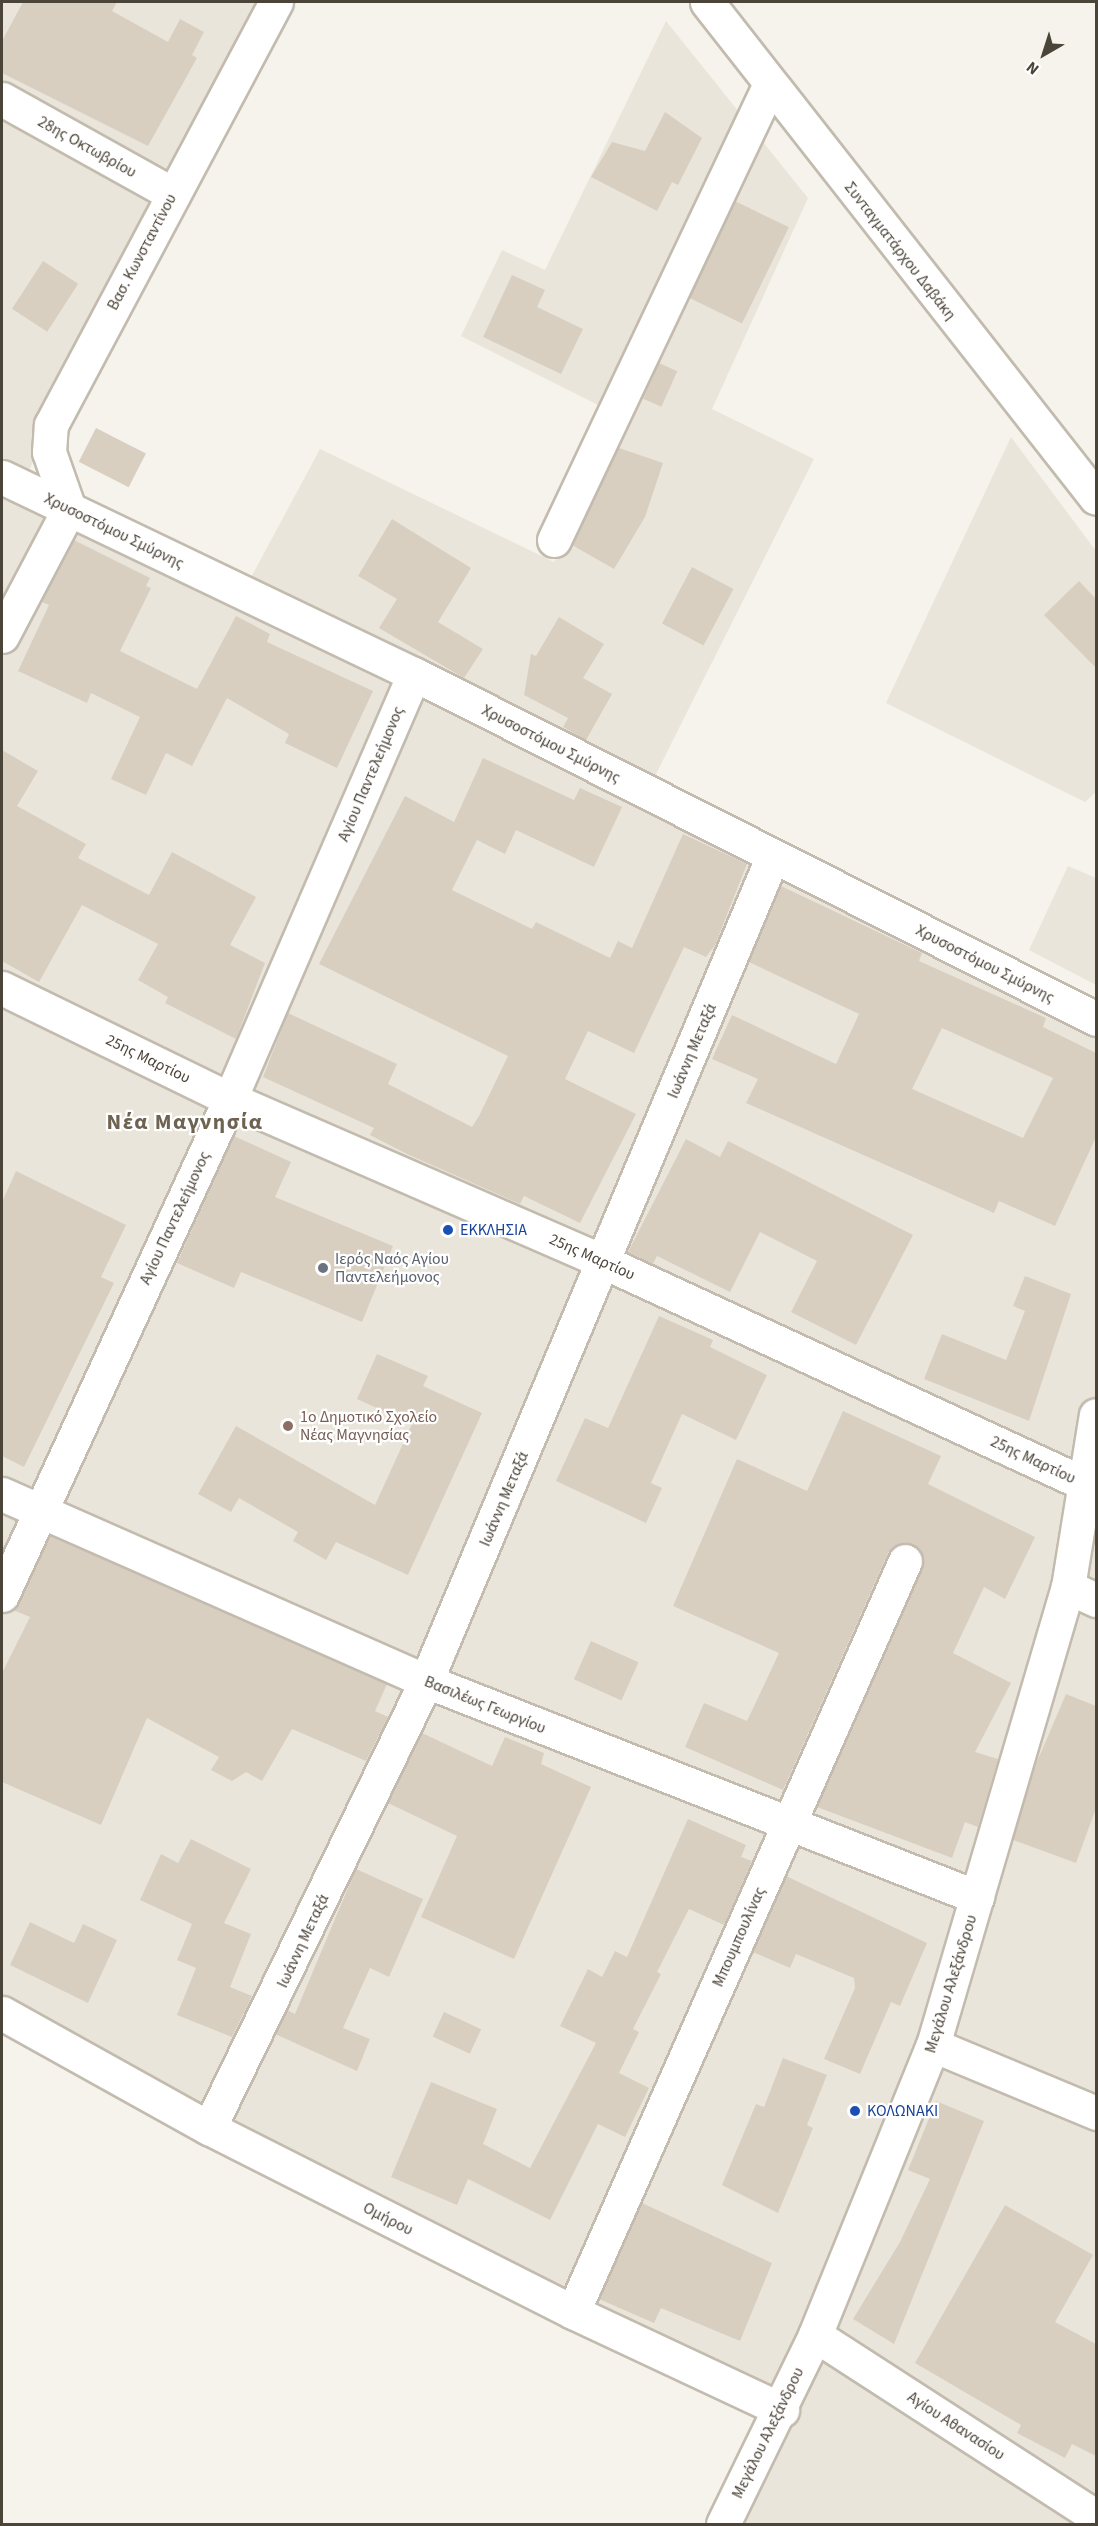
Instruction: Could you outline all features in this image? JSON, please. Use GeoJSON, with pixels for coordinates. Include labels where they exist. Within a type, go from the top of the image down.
{"type":"FeatureCollection","features":[{"type":"Feature","properties":{"kind":"street","name":"Βασ. Κωνσταντίνου"},"geometry":{"type":"LineString","coordinates":[[69,509],[49,452],[51,425],[276,2]]}},
{"type":"Feature","properties":{"kind":"street","name":"Συνταγματάρχου Δαβάκη"},"geometry":{"type":"LineString","coordinates":[[707,2],[769,86],[1096,498]]}},
{"type":"Feature","properties":{"kind":"street"},"geometry":{"type":"LineString","coordinates":[[554,540],[769,86]]}},
{"type":"Feature","properties":{"kind":"street","name":"28ης Οκτωβρίου"},"geometry":{"type":"LineString","coordinates":[[2,99],[172,194]]}},
{"type":"Feature","properties":{"kind":"street","name":"Χρυσοστόμου Σμύρνης"},"geometry":{"type":"LineString","coordinates":[[2,477],[414,674],[772,858],[1096,1019]]}},
{"type":"Feature","properties":{"kind":"street"},"geometry":{"type":"LineString","coordinates":[[2,636],[69,509]]}},
{"type":"Feature","properties":{"kind":"street","name":"Αγίου Παντελεήμονος"},"geometry":{"type":"LineString","coordinates":[[2,1595],[230,1099],[414,674]]}},
{"type":"Feature","properties":{"kind":"street","name":"Ιωάννη Μεταξά"},"geometry":{"type":"LineString","coordinates":[[210,2128],[426,1681],[772,858]]}},
{"type":"Feature","properties":{"kind":"street","name":"25ης Μαρτίου"},"geometry":{"type":"LineString","coordinates":[[2,988],[230,1099],[604,1262],[1083,1483]]}},
{"type":"Feature","properties":{"kind":"street","name":"Μεγάλου Αλεξάνδρου"},"geometry":{"type":"LineString","coordinates":[[723,2524],[782,2410],[815,2335],[933,2045],[977,1897],[1082,1593],[1083,1483],[1096,1415]]}},
{"type":"Feature","properties":{"kind":"street","name":"Βασιλέως Γεωργίου"},"geometry":{"type":"LineString","coordinates":[[2,1494],[426,1681],[788,1826],[977,1897]]}},
{"type":"Feature","properties":{"kind":"street","name":"Μπουμπουλίνας"},"geometry":{"type":"LineString","coordinates":[[573,2312],[905,1561]]}},
{"type":"Feature","properties":{"kind":"street","name":"Ομήρου"},"geometry":{"type":"LineString","coordinates":[[2,2013],[210,2128],[573,2312],[782,2410]]}},
{"type":"Feature","properties":{"kind":"street"},"geometry":{"type":"LineString","coordinates":[[933,2045],[1096,2114]]}},
{"type":"Feature","properties":{"kind":"street","name":"Αγίου Αθανασίου"},"geometry":{"type":"LineString","coordinates":[[815,2335],[1096,2517]]}},
{"type":"Feature","properties":{"kind":"shaded area"},"geometry":{"type":"Polygon","coordinates":[[[2,2],[256,2],[19,491],[599,774],[1096,1036],[1096,2524],[723,2524],[785,2406],[461,2245],[2,1999],[2,2]]]}},
{"type":"Feature","properties":{"kind":"shaded area"},"geometry":{"type":"Polygon","coordinates":[[[666,21],[808,198],[712,409],[814,459],[651,784],[248,583],[320,449],[554,562],[624,418],[461,336],[502,250],[545,270],[666,21]]]}},
{"type":"Feature","properties":{"kind":"shaded area"},"geometry":{"type":"Polygon","coordinates":[[[1011,437],[1096,551],[1096,792],[1085,802],[886,703],[1011,437]]]}},
{"type":"Feature","properties":{"kind":"shaded area"},"geometry":{"type":"Polygon","coordinates":[[[1068,866],[1096,878],[1096,985],[1029,950],[1068,866]]]}},
{"type":"Feature","properties":{"kind":"building"},"geometry":{"type":"Polygon","coordinates":[[[23,2],[117,2],[112,11],[168,42],[180,19],[204,32],[192,55],[197,58],[148,146],[2,73],[2,41],[23,2]]]}},
{"type":"Feature","properties":{"kind":"building"},"geometry":{"type":"Polygon","coordinates":[[[665,112],[702,138],[678,185],[672,182],[657,211],[591,177],[612,142],[645,151],[665,112]]]}},
{"type":"Feature","properties":{"kind":"building"},"geometry":{"type":"Polygon","coordinates":[[[735,201],[789,227],[742,323],[688,297],[735,201]]]}},
{"type":"Feature","properties":{"kind":"building"},"geometry":{"type":"Polygon","coordinates":[[[43,261],[78,284],[47,332],[12,309],[43,261]]]}},
{"type":"Feature","properties":{"kind":"building"},"geometry":{"type":"Polygon","coordinates":[[[512,275],[545,290],[537,307],[583,329],[561,374],[483,337],[512,275]]]}},
{"type":"Feature","properties":{"kind":"building"},"geometry":{"type":"Polygon","coordinates":[[[659,363],[677,371],[661,407],[643,399],[659,363]]]}},
{"type":"Feature","properties":{"kind":"building"},"geometry":{"type":"Polygon","coordinates":[[[96,428],[146,453],[129,487],[79,462],[96,428]]]}},
{"type":"Feature","properties":{"kind":"building"},"geometry":{"type":"Polygon","coordinates":[[[619,448],[663,463],[645,517],[614,569],[572,545],[619,448]]]}},
{"type":"Feature","properties":{"kind":"building"},"geometry":{"type":"Polygon","coordinates":[[[392,519],[471,568],[438,622],[483,649],[464,678],[379,628],[397,599],[358,576],[392,519]]]}},
{"type":"Feature","properties":{"kind":"building"},"geometry":{"type":"Polygon","coordinates":[[[74,540],[150,578],[146,586],[151,588],[120,651],[197,689],[236,616],[270,634],[267,642],[373,691],[337,768],[285,743],[289,734],[227,698],[192,766],[166,753],[146,795],[111,779],[140,717],[91,693],[87,703],[18,671],[49,605],[42,602],[74,540]]]}},
{"type":"Feature","properties":{"kind":"building"},"geometry":{"type":"Polygon","coordinates":[[[692,567],[733,589],[703,646],[662,624],[692,567]]]}},
{"type":"Feature","properties":{"kind":"building"},"geometry":{"type":"Polygon","coordinates":[[[1079,581],[1096,599],[1096,668],[1044,615],[1079,581]]]}},
{"type":"Feature","properties":{"kind":"building"},"geometry":{"type":"Polygon","coordinates":[[[559,617],[604,644],[583,678],[612,694],[586,740],[563,727],[568,718],[524,695],[531,654],[536,656],[559,617]]]}},
{"type":"Feature","properties":{"kind":"building"},"geometry":{"type":"Polygon","coordinates":[[[2,750],[38,771],[17,806],[86,844],[78,858],[149,895],[172,852],[256,897],[230,945],[265,963],[236,1039],[165,1003],[168,997],[138,980],[158,944],[82,905],[39,982],[2,961],[2,750]]]}},
{"type":"Feature","properties":{"kind":"building"},"geometry":{"type":"Polygon","coordinates":[[[483,758],[574,800],[580,788],[622,807],[594,867],[516,830],[505,854],[477,840],[452,890],[532,929],[536,922],[610,958],[618,941],[632,948],[683,834],[747,864],[715,945],[706,957],[684,947],[634,1053],[588,1031],[565,1079],[636,1114],[580,1223],[524,1196],[520,1204],[407,1154],[370,1135],[374,1128],[263,1077],[288,1013],[397,1064],[388,1084],[472,1127],[508,1056],[319,964],[405,796],[454,822],[483,758]]]}},
{"type":"Feature","properties":{"kind":"building"},"geometry":{"type":"Polygon","coordinates":[[[781,886],[922,953],[919,961],[1046,1018],[1043,1027],[1096,1053],[1096,1137],[1055,1226],[999,1201],[994,1213],[746,1103],[758,1079],[712,1059],[732,1015],[836,1064],[859,1014],[749,962],[781,886]],[[942,1028],[912,1089],[1023,1138],[1053,1078],[942,1028]]]}},
{"type":"Feature","properties":{"kind":"building"},"geometry":{"type":"Polygon","coordinates":[[[234,1136],[291,1162],[275,1197],[393,1246],[362,1322],[241,1272],[234,1288],[177,1263],[234,1136]]]}},
{"type":"Feature","properties":{"kind":"building"},"geometry":{"type":"Polygon","coordinates":[[[686,1139],[720,1157],[728,1141],[913,1235],[856,1345],[791,1312],[817,1261],[760,1232],[730,1292],[657,1256],[653,1264],[628,1252],[686,1139]]]}},
{"type":"Feature","properties":{"kind":"building"},"geometry":{"type":"Polygon","coordinates":[[[16,1171],[126,1225],[101,1277],[114,1283],[24,1467],[2,1456],[2,1202],[16,1171]]]}},
{"type":"Feature","properties":{"kind":"building"},"geometry":{"type":"Polygon","coordinates":[[[1025,1276],[1071,1294],[1029,1421],[924,1379],[942,1334],[1006,1360],[1025,1311],[1013,1306],[1025,1276]]]}},
{"type":"Feature","properties":{"kind":"building"},"geometry":{"type":"Polygon","coordinates":[[[659,1316],[713,1340],[710,1347],[767,1375],[736,1440],[682,1414],[651,1483],[662,1488],[646,1523],[556,1481],[585,1418],[608,1428],[659,1316]]]}},
{"type":"Feature","properties":{"kind":"building"},"geometry":{"type":"Polygon","coordinates":[[[377,1354],[428,1376],[423,1386],[482,1413],[408,1575],[336,1542],[326,1560],[293,1541],[298,1532],[239,1498],[231,1512],[198,1494],[236,1426],[375,1505],[412,1424],[357,1399],[377,1354]]]}},
{"type":"Feature","properties":{"kind":"building"},"geometry":{"type":"Polygon","coordinates":[[[843,1411],[941,1456],[928,1484],[1035,1537],[1005,1599],[984,1587],[953,1653],[1011,1683],[975,1752],[998,1759],[978,1827],[965,1822],[952,1858],[817,1807],[922,1569],[920,1550],[912,1544],[894,1546],[888,1553],[783,1790],[685,1747],[704,1703],[747,1721],[779,1653],[673,1606],[737,1459],[807,1491],[843,1411]]]}},
{"type":"Feature","properties":{"kind":"building"},"geometry":{"type":"Polygon","coordinates":[[[50,1536],[387,1684],[375,1711],[388,1717],[366,1761],[292,1729],[262,1781],[246,1772],[232,1781],[211,1770],[219,1757],[147,1718],[101,1825],[2,1782],[2,1673],[30,1617],[13,1610],[50,1536]]]}},
{"type":"Feature","properties":{"kind":"building"},"geometry":{"type":"Polygon","coordinates":[[[591,1641],[639,1662],[621,1701],[574,1679],[591,1641]]]}},
{"type":"Feature","properties":{"kind":"building"},"geometry":{"type":"Polygon","coordinates":[[[1066,1694],[1096,1706],[1096,1808],[1076,1863],[1013,1840],[1033,1771],[1066,1694]]]}},
{"type":"Feature","properties":{"kind":"building"},"geometry":{"type":"Polygon","coordinates":[[[422,1733],[492,1766],[505,1737],[544,1753],[541,1764],[591,1787],[514,1959],[421,1917],[457,1836],[388,1803],[422,1733]]]}},
{"type":"Feature","properties":{"kind":"building"},"geometry":{"type":"Polygon","coordinates":[[[688,1819],[746,1845],[741,1857],[752,1861],[724,1925],[689,1909],[657,1972],[661,1974],[633,2029],[639,2032],[619,2073],[649,2088],[625,2137],[598,2124],[550,2220],[468,2179],[457,2205],[391,2177],[431,2082],[497,2109],[483,2144],[530,2168],[596,2043],[560,2026],[588,1969],[602,1977],[615,1951],[627,1957],[688,1819]]]}},
{"type":"Feature","properties":{"kind":"building"},"geometry":{"type":"Polygon","coordinates":[[[191,1839],[251,1869],[224,1923],[251,1934],[230,1987],[252,1996],[232,2037],[177,2015],[196,1968],[177,1960],[192,1924],[140,1900],[161,1854],[178,1863],[191,1839]]]}},
{"type":"Feature","properties":{"kind":"building"},"geometry":{"type":"Polygon","coordinates":[[[356,1869],[423,1899],[389,1977],[370,1968],[343,2028],[370,2039],[357,2071],[275,2034],[287,2010],[295,2014],[356,1869]]]}},
{"type":"Feature","properties":{"kind":"building"},"geometry":{"type":"Polygon","coordinates":[[[786,1876],[927,1943],[900,2006],[891,2002],[860,2074],[824,2059],[855,1988],[854,1978],[796,1954],[790,1968],[753,1952],[786,1876]]]}},
{"type":"Feature","properties":{"kind":"building"},"geometry":{"type":"Polygon","coordinates":[[[30,1922],[74,1943],[83,1924],[117,1940],[88,2003],[10,1965],[30,1922]]]}},
{"type":"Feature","properties":{"kind":"building"},"geometry":{"type":"Polygon","coordinates":[[[444,2012],[481,2029],[470,2054],[433,2036],[444,2012]]]}},
{"type":"Feature","properties":{"kind":"building"},"geometry":{"type":"Polygon","coordinates":[[[783,2058],[827,2075],[807,2125],[813,2128],[778,2213],[722,2185],[756,2104],[764,2107],[783,2058]]]}},
{"type":"Feature","properties":{"kind":"building"},"geometry":{"type":"Polygon","coordinates":[[[936,2101],[984,2121],[894,2344],[853,2319],[900,2242],[930,2179],[908,2170],[936,2101]]]}},
{"type":"Feature","properties":{"kind":"building"},"geometry":{"type":"Polygon","coordinates":[[[642,2203],[772,2263],[740,2341],[661,2308],[654,2323],[599,2299],[642,2203]]]}},
{"type":"Feature","properties":{"kind":"building"},"geometry":{"type":"Polygon","coordinates":[[[1005,2205],[1093,2255],[1055,2322],[1096,2344],[1096,2456],[1072,2444],[1065,2458],[1017,2433],[1021,2425],[915,2363],[1005,2205]]]}},
{"type":"Feature","properties":{"kind":"place","name":"ΕΚΚΛΗΣΙΑ"},"geometry":{"type":"Point","coordinates":[448,1230]}},
{"type":"Feature","properties":{"kind":"place","name":"Ιερός Ναός Αγίου Παντελεήμονος"},"geometry":{"type":"Point","coordinates":[323,1268]}},
{"type":"Feature","properties":{"kind":"place","name":"1ο Δημοτικό Σχολείο Νέας Μαγνησίας"},"geometry":{"type":"Point","coordinates":[288,1426]}},
{"type":"Feature","properties":{"kind":"place","name":"ΚΟΛΩΝΑΚΙ"},"geometry":{"type":"Point","coordinates":[855,2111]}},
{"type":"Feature","properties":{"kind":"district","name":"Νέα Μαγνησία"},"geometry":{"type":"Point","coordinates":[185,1123]}}]}
